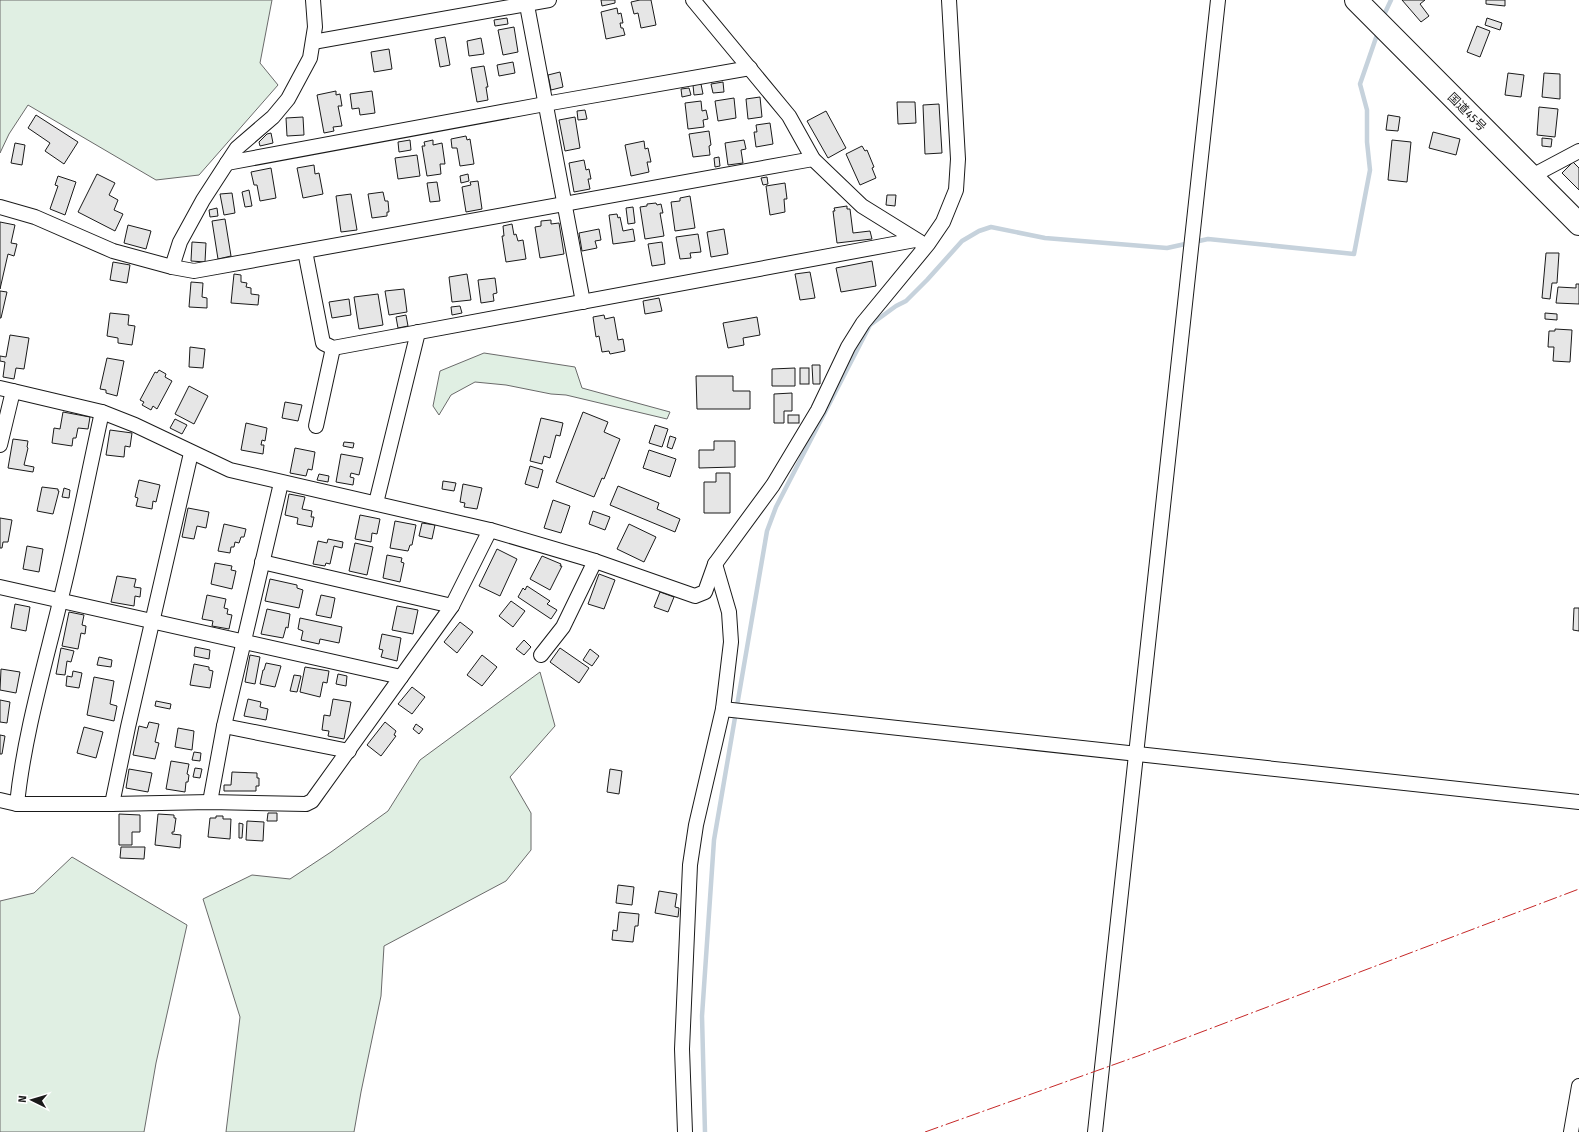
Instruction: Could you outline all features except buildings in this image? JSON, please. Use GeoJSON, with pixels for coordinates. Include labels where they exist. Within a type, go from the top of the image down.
{"type":"FeatureCollection","features":[{"type":"Feature","properties":{"kind":"highway","name":"国道45号"},"geometry":{"type":"LineString","coordinates":[[1356,0],[1579,224]]}},
{"type":"Feature","properties":{"kind":"street"},"geometry":{"type":"LineString","coordinates":[[172,267],[184,236],[203,200],[227,163],[237,148],[274,116],[288,99],[310,58],[315,27],[313,0]]}},
{"type":"Feature","properties":{"kind":"street"},"geometry":{"type":"LineString","coordinates":[[313,42],[526,2],[549,0]]}},
{"type":"Feature","properties":{"kind":"street"},"geometry":{"type":"LineString","coordinates":[[693,0],[789,116],[813,159],[862,206],[921,242]]}},
{"type":"Feature","properties":{"kind":"street"},"geometry":{"type":"LineString","coordinates":[[0,445],[6,390],[102,412],[135,425],[191,453],[230,470],[490,530],[595,561],[695,596],[705,592],[715,564],[781,471],[818,410],[848,347],[863,323],[921,242],[942,222],[956,190],[958,158],[949,0]]}},
{"type":"Feature","properties":{"kind":"street"},"geometry":{"type":"LineString","coordinates":[[1095,1132],[1218,0]]}},
{"type":"Feature","properties":{"kind":"street"},"geometry":{"type":"LineString","coordinates":[[526,2],[583,302]]}},
{"type":"Feature","properties":{"kind":"street"},"geometry":{"type":"LineString","coordinates":[[227,163],[545,104],[750,68]]}},
{"type":"Feature","properties":{"kind":"street"},"geometry":{"type":"LineString","coordinates":[[1532,176],[1579,151]]}},
{"type":"Feature","properties":{"kind":"street"},"geometry":{"type":"LineString","coordinates":[[0,207],[35,217],[113,250],[172,267],[194,271],[813,159]]}},
{"type":"Feature","properties":{"kind":"street"},"geometry":{"type":"LineString","coordinates":[[305,252],[323,344],[333,348],[921,242]]}},
{"type":"Feature","properties":{"kind":"street"},"geometry":{"type":"LineString","coordinates":[[376,503],[418,332]]}},
{"type":"Feature","properties":{"kind":"street"},"geometry":{"type":"LineString","coordinates":[[316,426],[333,348]]}},
{"type":"Feature","properties":{"kind":"street"},"geometry":{"type":"LineString","coordinates":[[17,804],[20,778],[45,664],[61,601],[102,412]]}},
{"type":"Feature","properties":{"kind":"street"},"geometry":{"type":"LineString","coordinates":[[112,804],[128,727],[191,453]]}},
{"type":"Feature","properties":{"kind":"street"},"geometry":{"type":"LineString","coordinates":[[210,802],[224,726],[281,483]]}},
{"type":"Feature","properties":{"kind":"street"},"geometry":{"type":"LineString","coordinates":[[0,800],[17,804],[210,802],[306,804],[312,801],[452,606],[490,530]]}},
{"type":"Feature","properties":{"kind":"street"},"geometry":{"type":"LineString","coordinates":[[541,655],[563,627],[595,561]]}},
{"type":"Feature","properties":{"kind":"street"},"geometry":{"type":"LineString","coordinates":[[262,562],[452,606]]}},
{"type":"Feature","properties":{"kind":"street"},"geometry":{"type":"LineString","coordinates":[[684,1132],[682,1049],[690,865],[696,825],[723,709],[731,642],[729,612],[715,564]]}},
{"type":"Feature","properties":{"kind":"street"},"geometry":{"type":"LineString","coordinates":[[0,587],[401,678]]}},
{"type":"Feature","properties":{"kind":"street"},"geometry":{"type":"LineString","coordinates":[[723,709],[1579,802]]}},
{"type":"Feature","properties":{"kind":"street"},"geometry":{"type":"LineString","coordinates":[[224,726],[348,751]]}},
{"type":"Feature","properties":{"kind":"street"},"geometry":{"type":"LineString","coordinates":[[1571,1132],[1579,1086]]}},
{"type":"Feature","properties":{"kind":"green space"},"geometry":{"type":"Polygon","coordinates":[[[0,0],[272,0],[260,63],[278,85],[199,175],[156,180],[28,105],[9,134],[0,153],[0,0]]]}},
{"type":"Feature","properties":{"kind":"green space"},"geometry":{"type":"Polygon","coordinates":[[[484,353],[575,367],[582,388],[670,412],[667,419],[566,395],[551,394],[506,385],[475,382],[451,395],[439,415],[433,406],[440,371],[484,353]]]}},
{"type":"Feature","properties":{"kind":"green space"},"geometry":{"type":"Polygon","coordinates":[[[540,672],[555,726],[510,777],[531,813],[531,850],[506,881],[384,946],[381,996],[354,1132],[226,1132],[240,1017],[203,899],[252,875],[290,879],[331,852],[388,811],[420,760],[540,672]]]}},
{"type":"Feature","properties":{"kind":"green space"},"geometry":{"type":"Polygon","coordinates":[[[72,857],[187,925],[156,1063],[144,1132],[0,1132],[0,901],[34,893],[72,857]]]}},
{"type":"Feature","properties":{"kind":"waterway"},"geometry":{"type":"LineString","coordinates":[[1383,17],[1391,0]]}},
{"type":"Feature","properties":{"kind":"waterway"},"geometry":{"type":"LineString","coordinates":[[705,1132],[702,1016],[714,840],[767,531],[776,507],[870,325],[896,306],[906,301],[962,241],[979,231],[991,227],[1045,238],[1167,248],[1208,239],[1354,254],[1370,170],[1367,142],[1367,110],[1360,84],[1378,32]]}},
{"type":"Feature","properties":{"kind":"power"},"geometry":{"type":"LineString","coordinates":[[925,1132],[1138,1056],[1579,889]]}}]}
